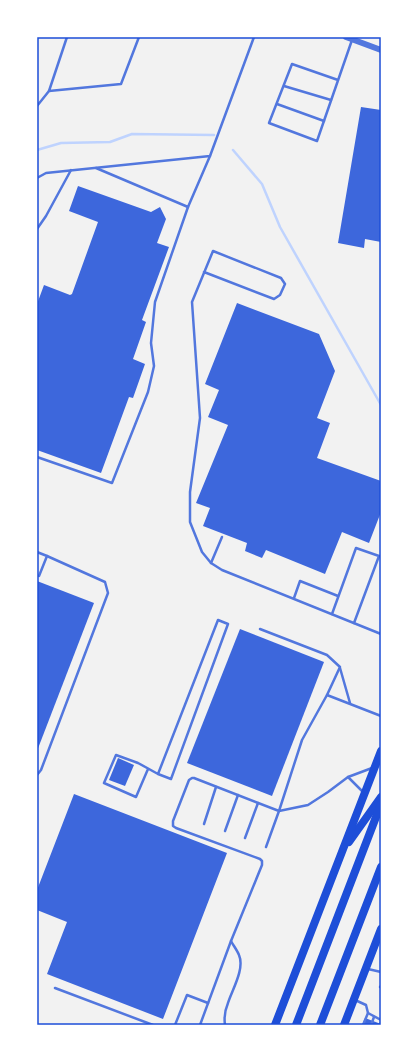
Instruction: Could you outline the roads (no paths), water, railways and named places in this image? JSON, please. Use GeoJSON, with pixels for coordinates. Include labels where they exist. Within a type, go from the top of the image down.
{"type":"FeatureCollection","features":[{"type":"Feature","properties":{"kind":"highway"},"geometry":{"type":"LineString","coordinates":[[275,1025],[381,750]]}},
{"type":"Feature","properties":{"kind":"highway"},"geometry":{"type":"LineString","coordinates":[[342,852],[381,797]]}},
{"type":"Feature","properties":{"kind":"highway"},"geometry":{"type":"LineString","coordinates":[[296,1025],[381,804]]}},
{"type":"Feature","properties":{"kind":"highway"},"geometry":{"type":"LineString","coordinates":[[320,1025],[381,867]]}},
{"type":"Feature","properties":{"kind":"highway"},"geometry":{"type":"LineString","coordinates":[[344,1025],[366,968],[378,946],[381,929]]}},
{"type":"Feature","properties":{"kind":"street"},"geometry":{"type":"LineString","coordinates":[[348,38],[381,50]]}},
{"type":"Feature","properties":{"kind":"lane"},"geometry":{"type":"LineString","coordinates":[[37,106],[49,91],[67,37]]}},
{"type":"Feature","properties":{"kind":"lane"},"geometry":{"type":"LineString","coordinates":[[49,91],[121,84],[139,37]]}},
{"type":"Feature","properties":{"kind":"lane"},"geometry":{"type":"LineString","coordinates":[[37,457],[112,483],[148,392],[154,366],[151,343],[155,302],[188,207],[210,156],[254,37]]}},
{"type":"Feature","properties":{"kind":"lane"},"geometry":{"type":"LineString","coordinates":[[338,80],[292,64],[269,123],[317,141],[338,80],[348,38]]}},
{"type":"Feature","properties":{"kind":"lane"},"geometry":{"type":"LineString","coordinates":[[284,86],[331,100]]}},
{"type":"Feature","properties":{"kind":"lane"},"geometry":{"type":"LineString","coordinates":[[277,104],[324,121]]}},
{"type":"Feature","properties":{"kind":"lane"},"geometry":{"type":"LineString","coordinates":[[37,178],[46,173],[210,156]]}},
{"type":"Feature","properties":{"kind":"lane"},"geometry":{"type":"LineString","coordinates":[[95,168],[188,207]]}},
{"type":"Feature","properties":{"kind":"lane"},"geometry":{"type":"LineString","coordinates":[[37,229],[46,216],[71,170]]}},
{"type":"Feature","properties":{"kind":"lane"},"geometry":{"type":"LineString","coordinates":[[204,272],[274,298],[280,295],[284,284],[282,278],[212,251],[192,302],[200,418],[190,492],[190,522],[202,552],[212,563],[222,570],[381,634]]}},
{"type":"Feature","properties":{"kind":"lane"},"geometry":{"type":"LineString","coordinates":[[212,563],[222,537]]}},
{"type":"Feature","properties":{"kind":"lane"},"geometry":{"type":"LineString","coordinates":[[332,614],[356,548],[379,556],[354,623]]}},
{"type":"Feature","properties":{"kind":"lane"},"geometry":{"type":"LineString","coordinates":[[37,552],[105,582],[108,593],[41,770],[37,775]]}},
{"type":"Feature","properties":{"kind":"lane"},"geometry":{"type":"LineString","coordinates":[[39,576],[47,556]]}},
{"type":"Feature","properties":{"kind":"lane"},"geometry":{"type":"LineString","coordinates":[[294,598],[300,581],[338,596]]}},
{"type":"Feature","properties":{"kind":"lane"},"geometry":{"type":"LineString","coordinates":[[148,769],[136,797],[104,783],[116,755],[138,763],[158,774],[171,779],[228,624],[218,620],[158,774]]}},
{"type":"Feature","properties":{"kind":"lane"},"geometry":{"type":"LineString","coordinates":[[260,629],[327,655],[340,667],[350,704]]}},
{"type":"Feature","properties":{"kind":"lane"},"geometry":{"type":"LineString","coordinates":[[266,847],[302,740],[327,695],[340,667]]}},
{"type":"Feature","properties":{"kind":"lane"},"geometry":{"type":"LineString","coordinates":[[327,695],[381,716]]}},
{"type":"Feature","properties":{"kind":"lane"},"geometry":{"type":"LineString","coordinates":[[200,1025],[231,941],[262,865],[262,861],[173,826],[173,821],[189,780],[194,778],[279,811],[308,805],[348,777],[375,766]]}},
{"type":"Feature","properties":{"kind":"lane"},"geometry":{"type":"LineString","coordinates":[[348,777],[364,794]]}},
{"type":"Feature","properties":{"kind":"lane"},"geometry":{"type":"LineString","coordinates":[[204,824],[216,787]]}},
{"type":"Feature","properties":{"kind":"lane"},"geometry":{"type":"LineString","coordinates":[[224,831],[238,796]]}},
{"type":"Feature","properties":{"kind":"lane"},"geometry":{"type":"LineString","coordinates":[[245,838],[258,803]]}},
{"type":"Feature","properties":{"kind":"lane"},"geometry":{"type":"LineString","coordinates":[[225,1025],[224,1018],[226,1010],[241,964],[239,954],[231,941]]}},
{"type":"Feature","properties":{"kind":"lane"},"geometry":{"type":"LineString","coordinates":[[366,968],[381,972]]}},
{"type":"Feature","properties":{"kind":"lane"},"geometry":{"type":"LineString","coordinates":[[55,988],[154,1025]]}},
{"type":"Feature","properties":{"kind":"lane"},"geometry":{"type":"LineString","coordinates":[[175,1025],[187,995],[208,1004]]}},
{"type":"Feature","properties":{"kind":"lane"},"geometry":{"type":"LineString","coordinates":[[354,999],[366,1005],[368,1012],[381,1022]]}},
{"type":"Feature","properties":{"kind":"lane"},"geometry":{"type":"LineString","coordinates":[[363,1025],[368,1012]]}},
{"type":"Feature","properties":{"kind":"lane"},"geometry":{"type":"LineString","coordinates":[[371,1025],[374,1017]]}},
{"type":"Feature","properties":{"kind":"waterway"},"geometry":{"type":"LineString","coordinates":[[37,150],[61,143],[110,142],[132,134],[214,135]]}},
{"type":"Feature","properties":{"kind":"waterway"},"geometry":{"type":"LineString","coordinates":[[233,150],[262,184],[280,227],[381,405]]}}]}
